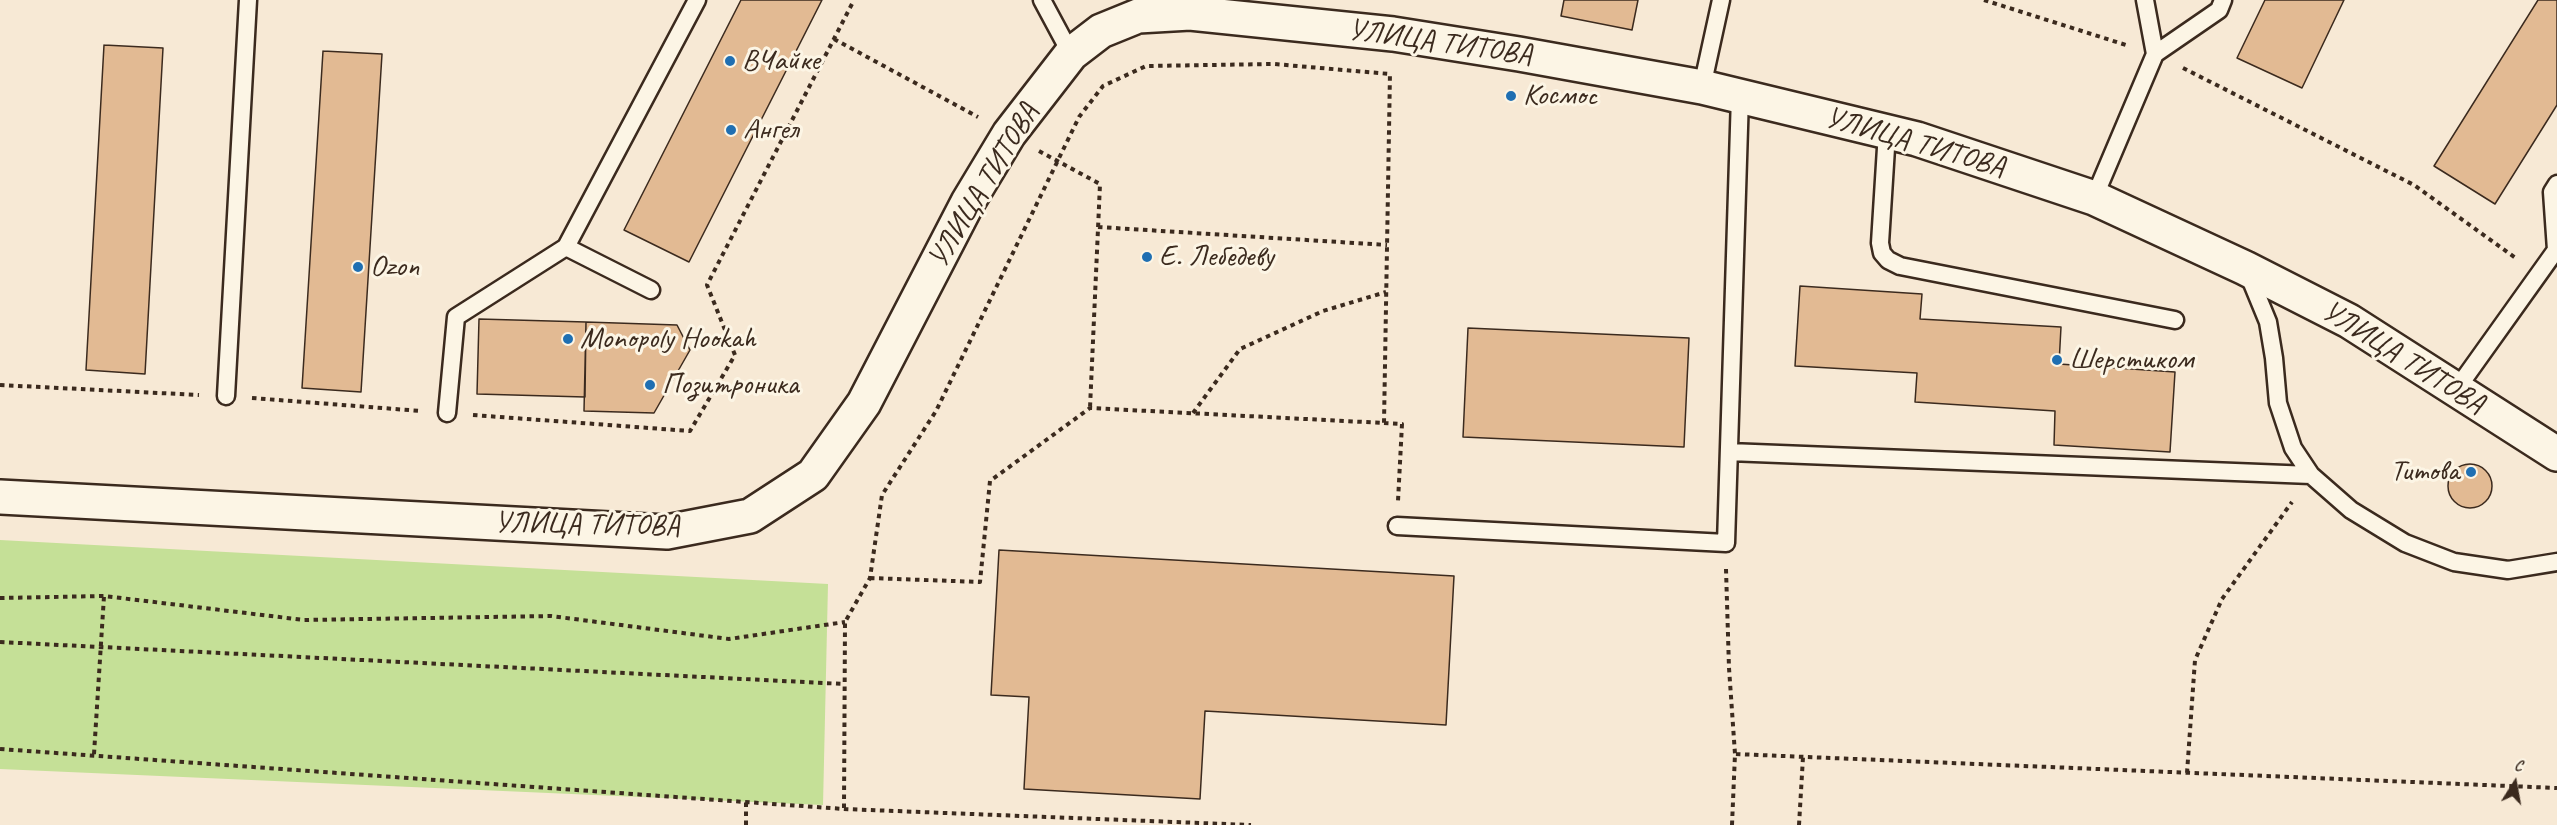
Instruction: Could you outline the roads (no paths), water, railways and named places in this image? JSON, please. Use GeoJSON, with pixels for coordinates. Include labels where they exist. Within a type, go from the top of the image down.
{"type":"FeatureCollection","features":[{"type":"Feature","properties":{"kind":"main road","name":"УЛИЦА ТИТОВА"},"geometry":{"type":"LineString","coordinates":[[0,497],[667,532],[750,516],[813,475],[864,403],[968,202],[1009,134],[1071,54],[1101,31],[1138,16],[1257,9],[1702,87],[1917,139],[2094,198],[2245,267],[2349,321],[2557,454]]}},
{"type":"Feature","properties":{"kind":"lane"},"geometry":{"type":"LineString","coordinates":[[226,396],[248,0]]}},
{"type":"Feature","properties":{"kind":"lane"},"geometry":{"type":"LineString","coordinates":[[447,413],[456,317],[566,247],[697,0]]}},
{"type":"Feature","properties":{"kind":"lane"},"geometry":{"type":"LineString","coordinates":[[1042,0],[1071,54]]}},
{"type":"Feature","properties":{"kind":"lane"},"geometry":{"type":"LineString","coordinates":[[1702,87],[1721,0]]}},
{"type":"Feature","properties":{"kind":"lane"},"geometry":{"type":"LineString","coordinates":[[2145,0],[2155,54]]}},
{"type":"Feature","properties":{"kind":"lane"},"geometry":{"type":"LineString","coordinates":[[2094,198],[2155,54],[2219,10],[2223,0]]}},
{"type":"Feature","properties":{"kind":"lane"},"geometry":{"type":"LineString","coordinates":[[1397,526],[1726,543],[1740,96]]}},
{"type":"Feature","properties":{"kind":"lane"},"geometry":{"type":"LineString","coordinates":[[1887,132],[1880,243],[1882,253],[1888,260],[1900,266],[2175,320]]}},
{"type":"Feature","properties":{"kind":"lane"},"geometry":{"type":"LineString","coordinates":[[2456,390],[2557,250],[2552,192],[2557,184]]}},
{"type":"Feature","properties":{"kind":"lane"},"geometry":{"type":"LineString","coordinates":[[566,247],[651,290]]}},
{"type":"Feature","properties":{"kind":"lane"},"geometry":{"type":"LineString","coordinates":[[2245,267],[2268,322],[2278,403],[2293,448],[2311,475],[2351,510],[2405,543],[2454,562],[2508,570],[2550,564],[2557,555]]}},
{"type":"Feature","properties":{"kind":"lane"},"geometry":{"type":"LineString","coordinates":[[1729,452],[2311,475]]}},
{"type":"Feature","properties":{"kind":"place","name":"ВЧайке"},"geometry":{"type":"Point","coordinates":[730,61]}},
{"type":"Feature","properties":{"kind":"place","name":"Космос"},"geometry":{"type":"Point","coordinates":[1511,96]}},
{"type":"Feature","properties":{"kind":"place","name":"Ангел"},"geometry":{"type":"Point","coordinates":[731,130]}},
{"type":"Feature","properties":{"kind":"place","name":"Е. Лебедеву"},"geometry":{"type":"Point","coordinates":[1147,257]}},
{"type":"Feature","properties":{"kind":"place","name":"Ozon"},"geometry":{"type":"Point","coordinates":[358,267]}},
{"type":"Feature","properties":{"kind":"place","name":"Monopoly Hookah"},"geometry":{"type":"Point","coordinates":[568,339]}},
{"type":"Feature","properties":{"kind":"place","name":"Шерстиком"},"geometry":{"type":"Point","coordinates":[2057,360]}},
{"type":"Feature","properties":{"kind":"place","name":"Позитроника"},"geometry":{"type":"Point","coordinates":[650,385]}},
{"type":"Feature","properties":{"kind":"place","name":"Титова"},"geometry":{"type":"Point","coordinates":[2471,472]}}]}
